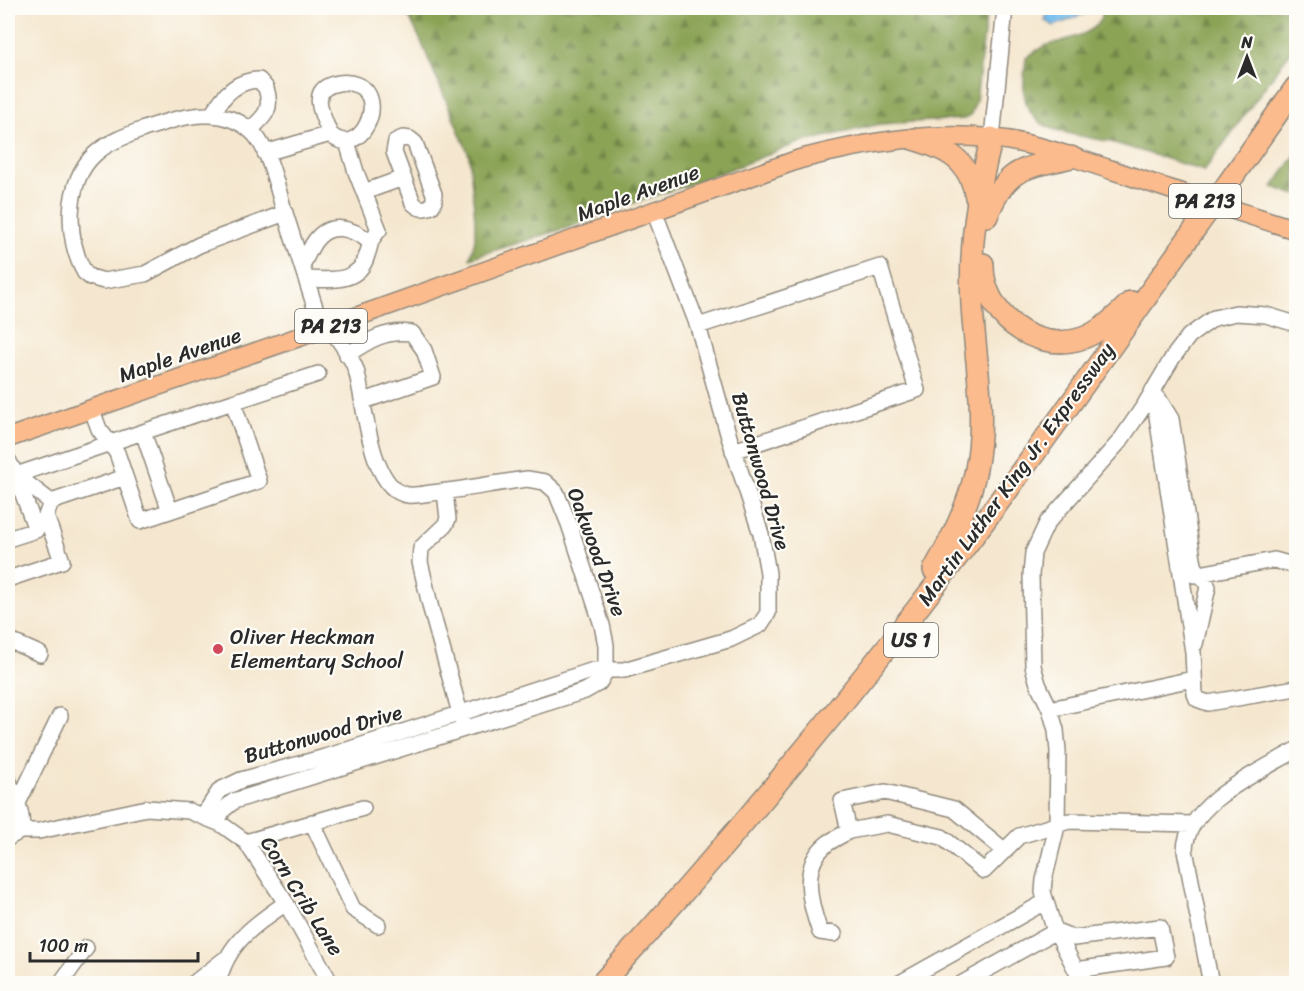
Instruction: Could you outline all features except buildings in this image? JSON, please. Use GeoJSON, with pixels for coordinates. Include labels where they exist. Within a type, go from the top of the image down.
{"type":"FeatureCollection","features":[{"type":"Feature","properties":{"kind":"highway","name":"Martin Luther King Jr. Expressway"},"geometry":{"type":"LineString","coordinates":[[1234,187],[1296,87]]}},
{"type":"Feature","properties":{"kind":"highway","name":"Martin Luther King Jr. Expressway"},"geometry":{"type":"LineString","coordinates":[[620,984],[775,808],[909,643],[1030,482],[1204,228],[1234,187],[1296,112]]}},
{"type":"Feature","properties":{"kind":"highway"},"geometry":{"type":"LineString","coordinates":[[992,138],[983,170],[983,273],[988,294],[1004,318],[1022,331],[1043,339],[1072,341],[1099,330],[1167,267]]}},
{"type":"Feature","properties":{"kind":"highway"},"geometry":{"type":"LineString","coordinates":[[913,139],[950,153],[961,163],[973,183],[982,215]]}},
{"type":"Feature","properties":{"kind":"highway"},"geometry":{"type":"LineString","coordinates":[[898,634],[957,526],[976,469],[980,410],[971,266],[982,215],[1010,177],[1025,169],[1071,157]]}},
{"type":"Feature","properties":{"kind":"highway","name":"Martin Luther King Jr. Expressway"},"geometry":{"type":"LineString","coordinates":[[601,984],[764,799],[898,634],[1012,483],[1167,267],[1204,228]]}},
{"type":"Feature","properties":{"kind":"main road","name":"Maple Avenue"},"geometry":{"type":"LineString","coordinates":[[8,438],[326,328],[800,159],[858,144],[953,137],[992,138],[1018,142],[1296,230]]}},
{"type":"Feature","properties":{"kind":"street"},"geometry":{"type":"LineString","coordinates":[[992,138],[1005,8]]}},
{"type":"Feature","properties":{"kind":"street"},"geometry":{"type":"LineString","coordinates":[[212,114],[217,104],[243,82],[259,81],[266,88],[268,108],[266,116],[250,130],[239,123],[212,114],[195,114],[132,133],[96,153],[87,163],[74,190],[71,216],[76,253],[85,273],[104,281],[145,274],[199,244],[285,213]]}},
{"type":"Feature","properties":{"kind":"street"},"geometry":{"type":"LineString","coordinates":[[345,82],[359,85],[365,91],[371,104],[371,117],[368,125],[347,142],[337,141],[330,134],[319,105],[322,90],[333,84],[345,82]]}},
{"type":"Feature","properties":{"kind":"street","name":"Oakwood Drive"},"geometry":{"type":"LineString","coordinates":[[250,130],[265,153],[304,272],[326,328],[351,361],[364,401],[375,456],[382,476],[389,485],[400,493],[408,495],[444,492],[526,479],[536,479],[552,486],[562,504],[598,610],[606,645],[606,671]]}},
{"type":"Feature","properties":{"kind":"street"},"geometry":{"type":"LineString","coordinates":[[265,153],[330,134]]}},
{"type":"Feature","properties":{"kind":"street"},"geometry":{"type":"LineString","coordinates":[[347,142],[379,230],[369,241],[368,254],[363,266],[356,274],[346,279],[332,280],[304,272],[315,240],[332,229],[342,228],[356,231],[369,241]]}},
{"type":"Feature","properties":{"kind":"street"},"geometry":{"type":"LineString","coordinates":[[364,192],[404,178]]}},
{"type":"Feature","properties":{"kind":"street","name":"Buttonwood Drive"},"geometry":{"type":"LineString","coordinates":[[210,819],[220,790],[241,780],[463,721],[594,670],[624,670],[730,639],[760,625],[765,620],[770,605],[765,551],[733,451],[698,326],[654,211]]}},
{"type":"Feature","properties":{"kind":"street"},"geometry":{"type":"LineString","coordinates":[[698,326],[880,267],[917,390],[733,451]]}},
{"type":"Feature","properties":{"kind":"street"},"geometry":{"type":"LineString","coordinates":[[1056,931],[1074,938],[1160,927],[1166,957],[1079,977],[1056,931],[1045,902],[1044,880],[1057,826],[1058,751],[1056,730],[1050,708],[1038,684],[1033,666],[1031,575],[1033,554],[1047,523],[1120,441],[1173,357],[1189,336],[1214,318],[1236,313],[1252,313],[1296,324]]}},
{"type":"Feature","properties":{"kind":"street"},"geometry":{"type":"LineString","coordinates":[[351,361],[363,344],[395,331],[412,333],[424,350],[433,377],[364,401]]}},
{"type":"Feature","properties":{"kind":"street"},"geometry":{"type":"LineString","coordinates":[[16,475],[318,374]]}},
{"type":"Feature","properties":{"kind":"street"},"geometry":{"type":"LineString","coordinates":[[1153,390],[1171,419],[1194,566],[1208,587],[1193,652]]}},
{"type":"Feature","properties":{"kind":"street"},"geometry":{"type":"LineString","coordinates":[[1153,390],[1193,652],[1193,679],[1197,699],[1208,703],[1296,688]]}},
{"type":"Feature","properties":{"kind":"street"},"geometry":{"type":"LineString","coordinates":[[92,410],[99,429],[117,453],[140,522],[259,481],[233,402]]}},
{"type":"Feature","properties":{"kind":"street"},"geometry":{"type":"LineString","coordinates":[[142,432],[170,511]]}},
{"type":"Feature","properties":{"kind":"street"},"geometry":{"type":"LineString","coordinates":[[8,460],[16,475],[36,530],[8,539]]}},
{"type":"Feature","properties":{"kind":"street"},"geometry":{"type":"LineString","coordinates":[[16,475],[51,502]]}},
{"type":"Feature","properties":{"kind":"street"},"geometry":{"type":"LineString","coordinates":[[51,502],[125,477]]}},
{"type":"Feature","properties":{"kind":"street"},"geometry":{"type":"LineString","coordinates":[[444,492],[447,519],[441,530],[421,548],[420,562],[463,721]]}},
{"type":"Feature","properties":{"kind":"street"},"geometry":{"type":"LineString","coordinates":[[8,579],[62,561],[46,516],[51,502]]}},
{"type":"Feature","properties":{"kind":"street"},"geometry":{"type":"LineString","coordinates":[[1182,578],[1198,573],[1274,560],[1296,566]]}},
{"type":"Feature","properties":{"kind":"street"},"geometry":{"type":"LineString","coordinates":[[8,640],[40,654]]}},
{"type":"Feature","properties":{"kind":"street"},"geometry":{"type":"LineString","coordinates":[[1050,708],[1193,679]]}},
{"type":"Feature","properties":{"kind":"street"},"geometry":{"type":"LineString","coordinates":[[17,805],[60,716]]}},
{"type":"Feature","properties":{"kind":"street"},"geometry":{"type":"LineString","coordinates":[[1211,984],[1185,850],[1185,839],[1192,824],[1221,796],[1296,750]]}},
{"type":"Feature","properties":{"kind":"street"},"geometry":{"type":"LineString","coordinates":[[8,780],[22,826],[14,835]]}},
{"type":"Feature","properties":{"kind":"street"},"geometry":{"type":"LineString","coordinates":[[849,831],[842,801],[885,792],[954,809],[1005,851]]}},
{"type":"Feature","properties":{"kind":"street"},"geometry":{"type":"LineString","coordinates":[[14,835],[147,808],[189,811],[210,819]]}},
{"type":"Feature","properties":{"kind":"street"},"geometry":{"type":"LineString","coordinates":[[246,842],[363,808]]}},
{"type":"Feature","properties":{"kind":"street","name":"Corn Crib Lane"},"geometry":{"type":"LineString","coordinates":[[210,819],[246,842],[286,903],[331,984]]}},
{"type":"Feature","properties":{"kind":"street"},"geometry":{"type":"LineString","coordinates":[[834,934],[820,932],[811,907],[808,886],[813,863],[826,844],[849,831],[887,824],[942,837],[984,871],[1019,836],[1069,821],[1192,824]]}},
{"type":"Feature","properties":{"kind":"street"},"geometry":{"type":"LineString","coordinates":[[312,822],[353,909],[378,926]]}},
{"type":"Feature","properties":{"kind":"street"},"geometry":{"type":"LineString","coordinates":[[898,984],[1045,902]]}},
{"type":"Feature","properties":{"kind":"street"},"geometry":{"type":"LineString","coordinates":[[218,984],[228,957],[238,941],[253,926],[286,903]]}},
{"type":"Feature","properties":{"kind":"street"},"geometry":{"type":"LineString","coordinates":[[961,984],[1056,931]]}},
{"type":"Feature","properties":{"kind":"street"},"geometry":{"type":"LineString","coordinates":[[60,984],[86,948]]}},
{"type":"Feature","properties":{"kind":"street"},"geometry":{"type":"LineString","coordinates":[[193,984],[228,957]]}},
{"type":"Feature","properties":{"kind":"green space"},"geometry":{"type":"Polygon","coordinates":[[[401,8],[987,8],[976,101],[971,114],[964,119],[881,124],[798,143],[570,227],[470,258],[475,239],[475,219],[469,155],[420,39],[407,13],[401,8]]]}},
{"type":"Feature","properties":{"kind":"green space"},"geometry":{"type":"Polygon","coordinates":[[[1102,8],[1296,8],[1296,44],[1204,171],[1111,142],[1061,132],[1043,124],[1031,112],[1024,90],[1026,58],[1043,47],[1090,31],[1097,25],[1102,8]]]}},
{"type":"Feature","properties":{"kind":"green space"},"geometry":{"type":"Polygon","coordinates":[[[1296,154],[1296,195],[1273,187],[1296,154]]]}},
{"type":"Feature","properties":{"kind":"water"},"geometry":{"type":"Polygon","coordinates":[[[1050,8],[1088,8],[1087,13],[1054,26],[1045,20],[1050,8]]]}},
{"type":"Feature","properties":{"kind":"place","name":"Oliver Heckman Elementary School"},"geometry":{"type":"Point","coordinates":[218,649]}}]}
